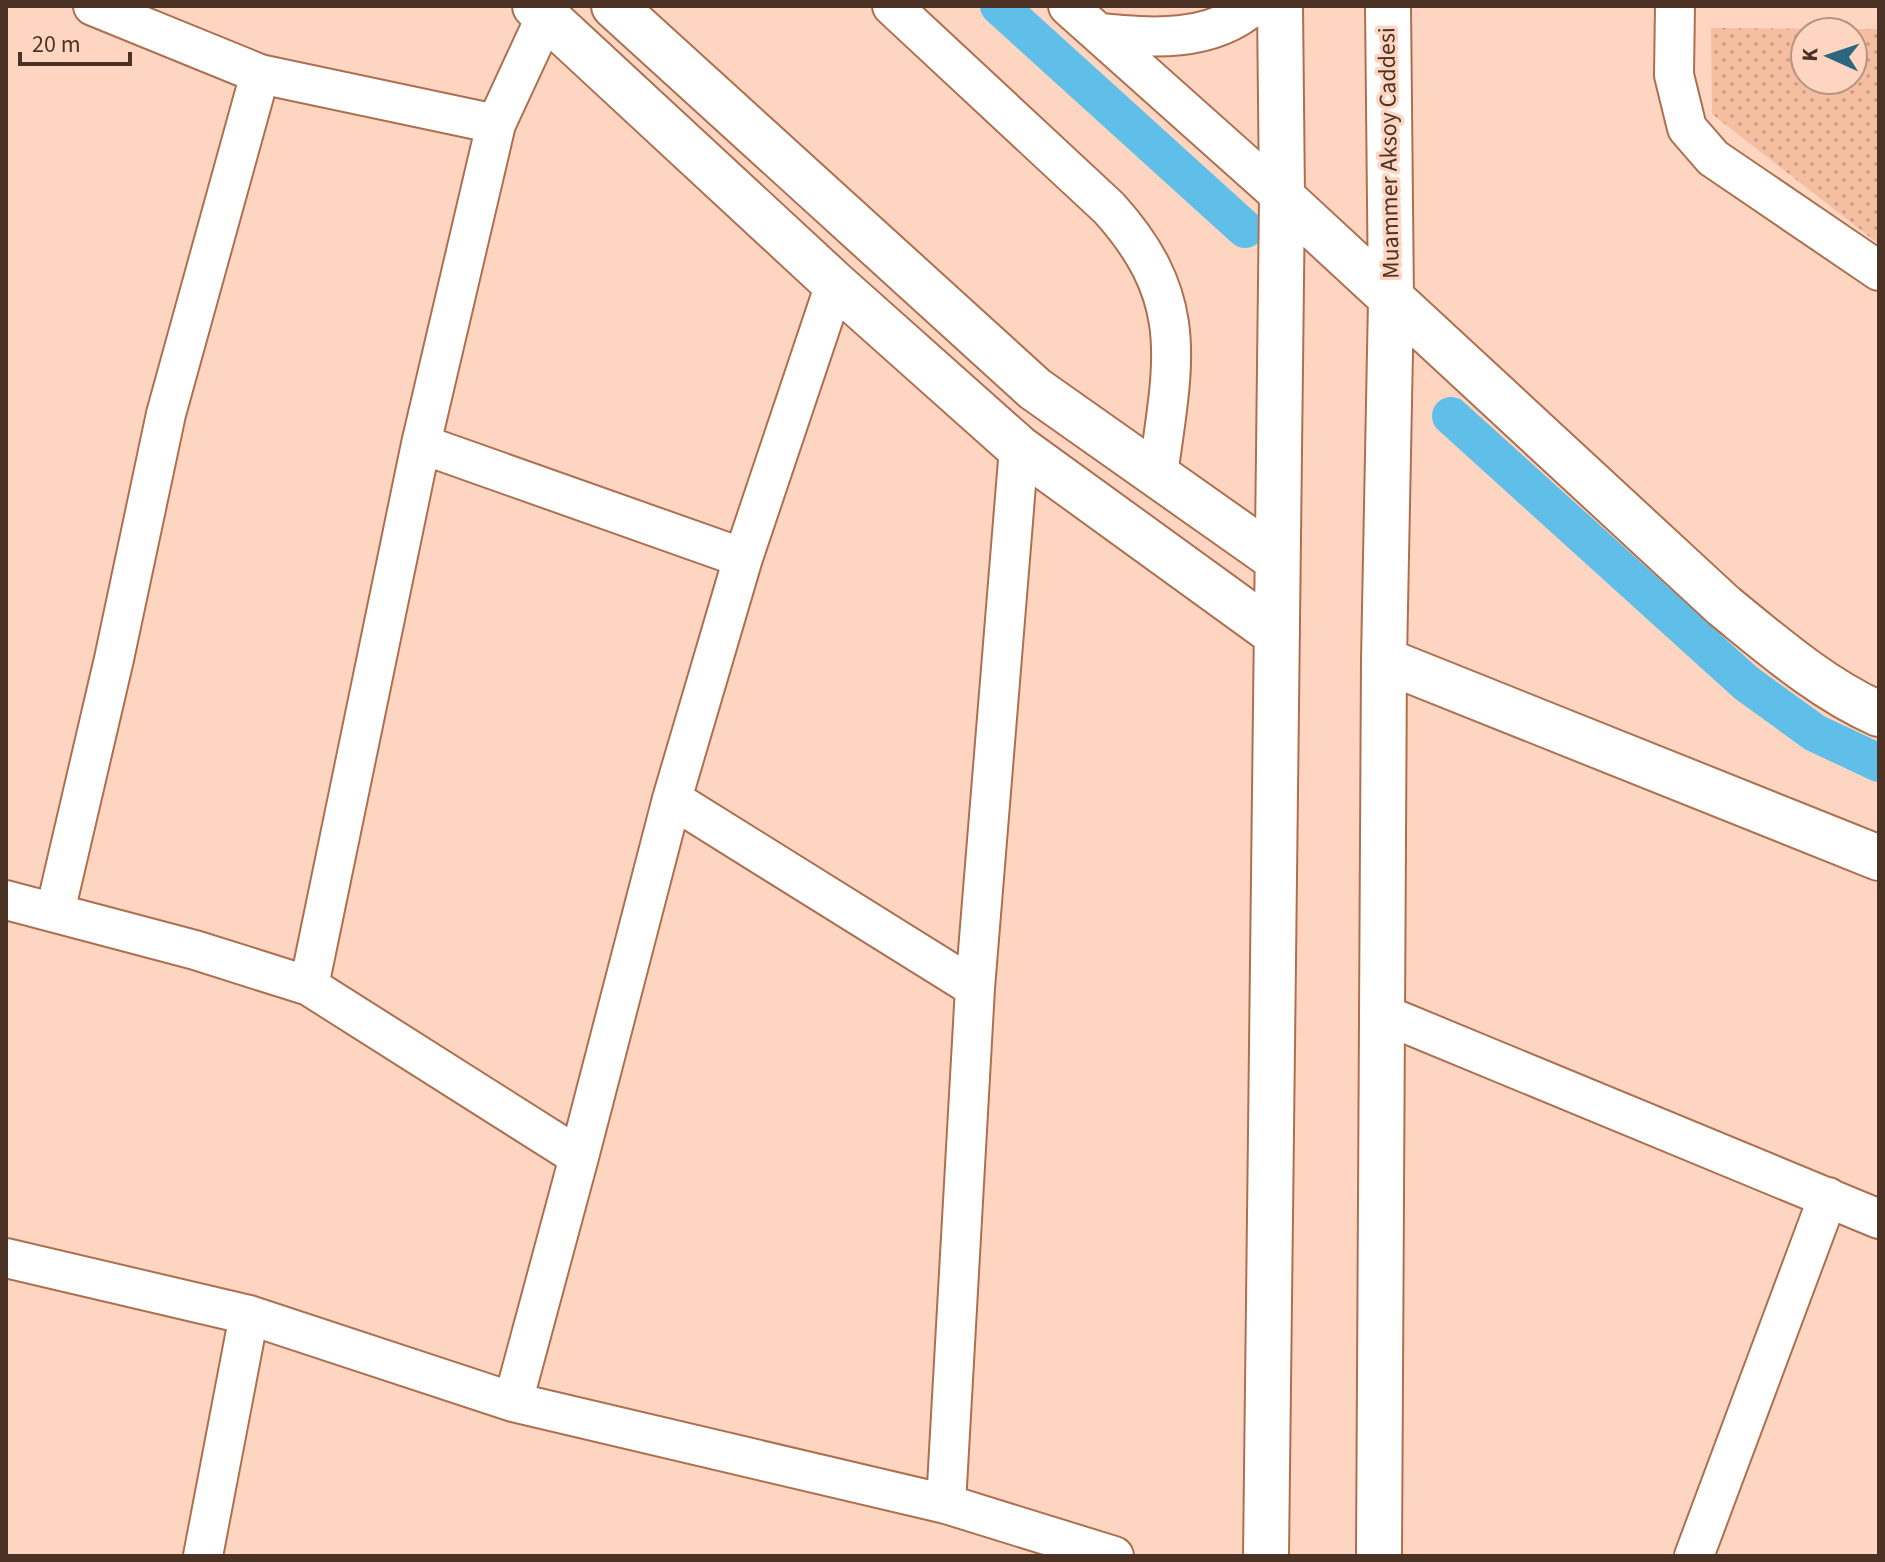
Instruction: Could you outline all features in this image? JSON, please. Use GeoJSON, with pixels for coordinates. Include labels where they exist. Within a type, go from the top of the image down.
{"type":"FeatureCollection","features":[{"type":"Feature","properties":{"kind":"main road"},"geometry":{"type":"LineString","coordinates":[[614,6],[1035,389],[1276,559]]}},
{"type":"Feature","properties":{"kind":"main road"},"geometry":{"type":"LineString","coordinates":[[1266,1556],[1282,197],[1280,6]]}},
{"type":"Feature","properties":{"kind":"main road","name":"Muammer Aksoy Caddesi"},"geometry":{"type":"LineString","coordinates":[[1379,1556],[1384,660],[1391,300],[1388,6]]}},
{"type":"Feature","properties":{"kind":"main road"},"geometry":{"type":"LineString","coordinates":[[540,11],[835,284],[1019,448],[1277,635]]}},
{"type":"Feature","properties":{"kind":"main road"},"geometry":{"type":"LineString","coordinates":[[1282,197],[1724,606],[1792,660],[1861,706],[1879,714]]}},
{"type":"Feature","properties":{"kind":"main road"},"geometry":{"type":"LineString","coordinates":[[1384,660],[1879,858]]}},
{"type":"Feature","properties":{"kind":"street"},"geometry":{"type":"LineString","coordinates":[[93,6],[260,74],[496,124]]}},
{"type":"Feature","properties":{"kind":"street"},"geometry":{"type":"LineString","coordinates":[[892,6],[1109,208],[1146,257],[1167,310],[1172,336],[1173,363],[1158,475]]}},
{"type":"Feature","properties":{"kind":"street"},"geometry":{"type":"LineString","coordinates":[[1068,6],[1282,197]]}},
{"type":"Feature","properties":{"kind":"street"},"geometry":{"type":"LineString","coordinates":[[1099,33],[1141,37],[1196,33],[1231,22],[1253,6]]}},
{"type":"Feature","properties":{"kind":"street"},"geometry":{"type":"LineString","coordinates":[[1675,6],[1674,75],[1687,128],[1713,158],[1879,271]]}},
{"type":"Feature","properties":{"kind":"street"},"geometry":{"type":"LineString","coordinates":[[309,986],[421,444],[496,124],[540,11]]}},
{"type":"Feature","properties":{"kind":"street"},"geometry":{"type":"LineString","coordinates":[[55,912],[114,659],[166,414],[260,74]]}},
{"type":"Feature","properties":{"kind":"street"},"geometry":{"type":"LineString","coordinates":[[513,1402],[672,799],[743,558],[835,284]]}},
{"type":"Feature","properties":{"kind":"street"},"geometry":{"type":"LineString","coordinates":[[421,444],[743,558]]}},
{"type":"Feature","properties":{"kind":"street"},"geometry":{"type":"LineString","coordinates":[[946,1504],[975,988],[1019,448]]}},
{"type":"Feature","properties":{"kind":"street"},"geometry":{"type":"LineString","coordinates":[[672,799],[975,988]]}},
{"type":"Feature","properties":{"kind":"street"},"geometry":{"type":"LineString","coordinates":[[6,900],[195,950],[309,986],[579,1157]]}},
{"type":"Feature","properties":{"kind":"street"},"geometry":{"type":"LineString","coordinates":[[1383,1014],[1879,1219]]}},
{"type":"Feature","properties":{"kind":"street"},"geometry":{"type":"LineString","coordinates":[[1694,1556],[1828,1197]]}},
{"type":"Feature","properties":{"kind":"street"},"geometry":{"type":"LineString","coordinates":[[6,1258],[249,1315],[513,1402],[946,1504],[1114,1556]]}},
{"type":"Feature","properties":{"kind":"street"},"geometry":{"type":"LineString","coordinates":[[203,1556],[249,1315]]}},
{"type":"Feature","properties":{"kind":"shaded area"},"geometry":{"type":"Polygon","coordinates":[[[1711,28],[1789,28],[1789,96],[1869,96],[1869,29],[1879,29],[1879,244],[1712,114],[1711,28]]]}},
{"type":"Feature","properties":{"kind":"waterway"},"geometry":{"type":"LineString","coordinates":[[999,6],[1245,229]]}},
{"type":"Feature","properties":{"kind":"waterway"},"geometry":{"type":"LineString","coordinates":[[1451,416],[1746,683],[1815,733],[1879,763]]}}]}
